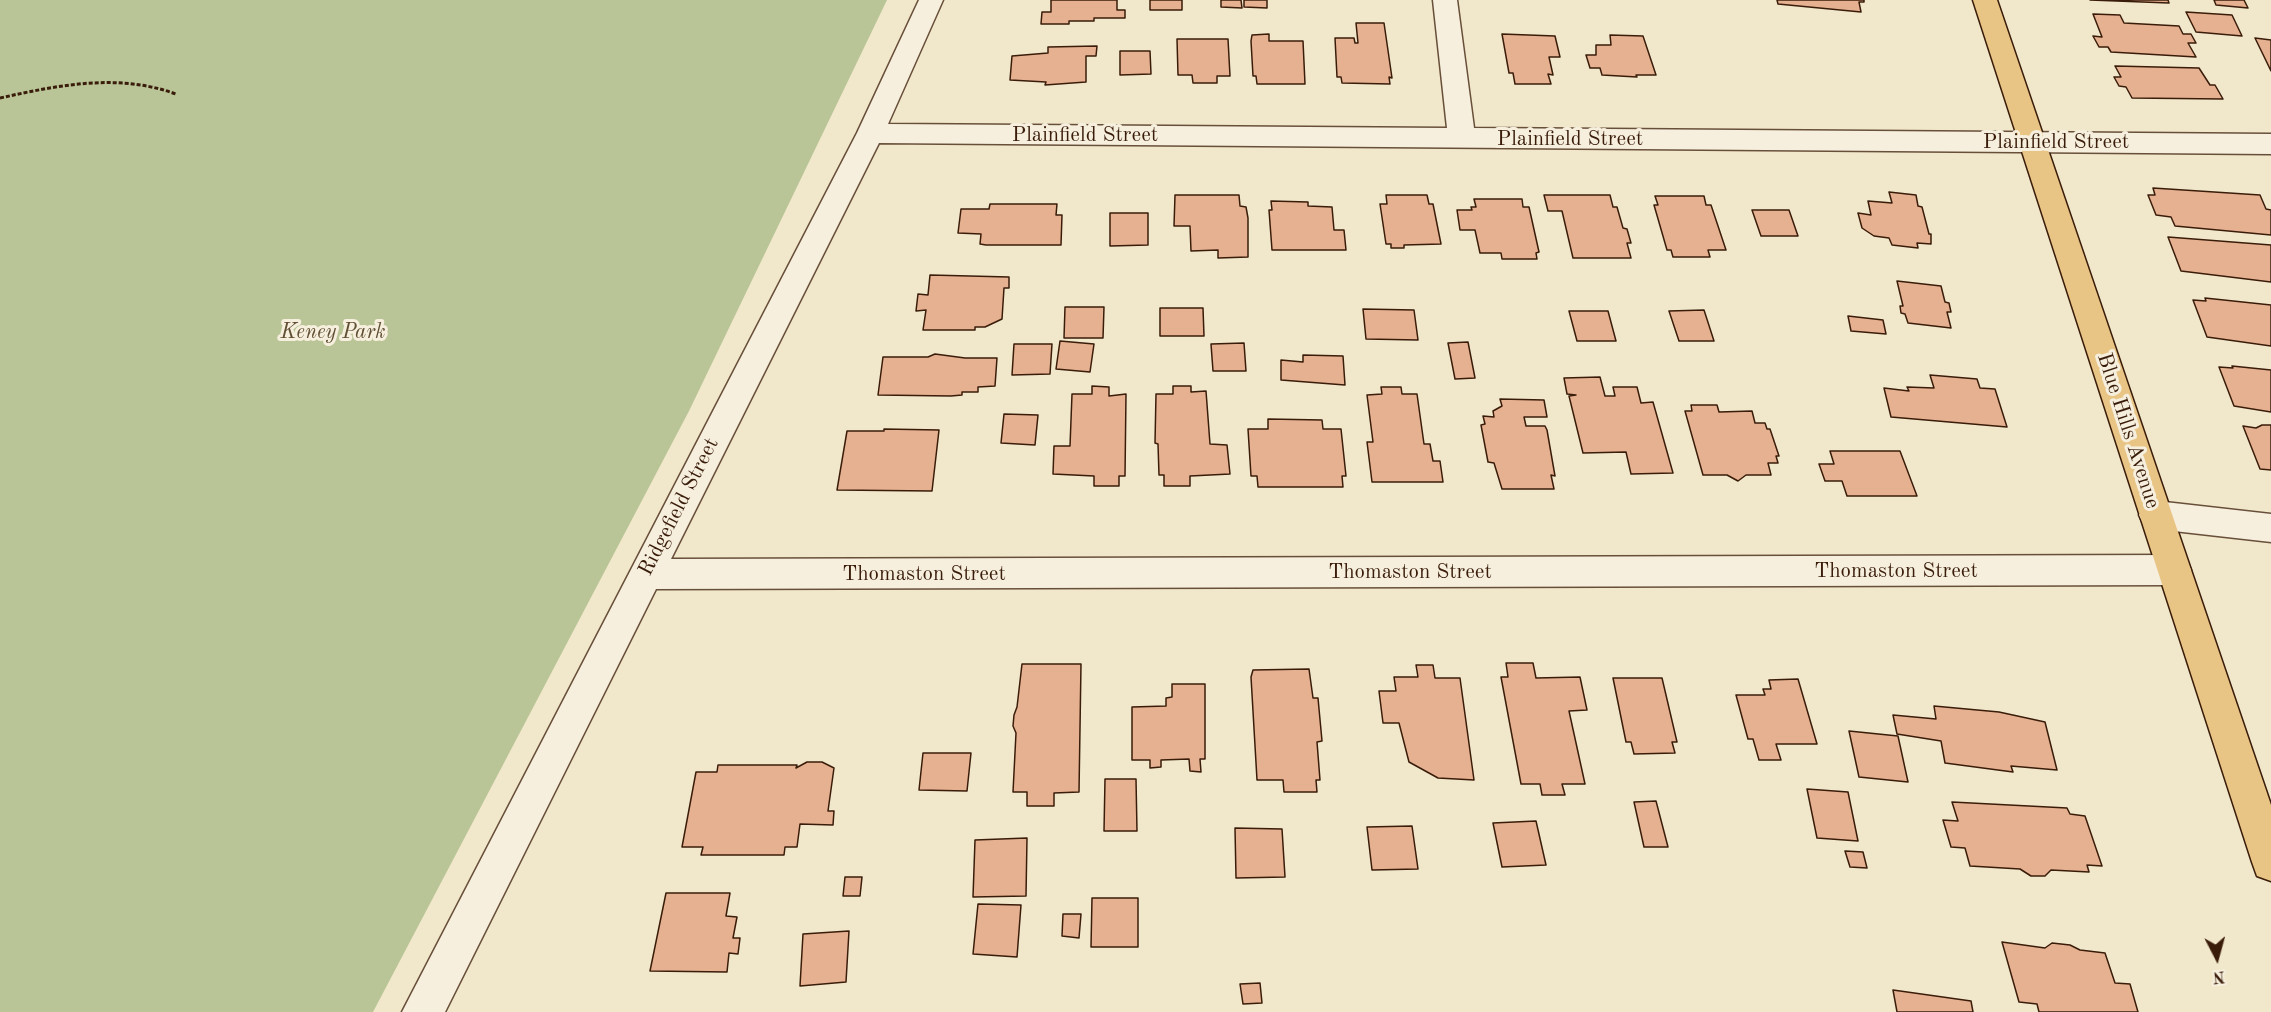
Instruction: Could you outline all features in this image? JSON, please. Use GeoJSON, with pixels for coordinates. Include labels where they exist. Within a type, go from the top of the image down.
{"type":"FeatureCollection","features":[{"type":"Feature","properties":{"kind":"main road","name":"Blue Hills Avenue"},"geometry":{"type":"LineString","coordinates":[[1985,0],[2271,862]]}},
{"type":"Feature","properties":{"kind":"street","name":"Ridgefield Street"},"geometry":{"type":"LineString","coordinates":[[423,1012],[870,133],[931,0]]}},
{"type":"Feature","properties":{"kind":"street"},"geometry":{"type":"LineString","coordinates":[[1445,0],[1461,138]]}},
{"type":"Feature","properties":{"kind":"street","name":"Plainfield Street"},"geometry":{"type":"LineString","coordinates":[[870,133],[2271,144]]}},
{"type":"Feature","properties":{"kind":"street"},"geometry":{"type":"LineString","coordinates":[[2156,515],[2271,528]]}},
{"type":"Feature","properties":{"kind":"street","name":"Thomaston Street"},"geometry":{"type":"LineString","coordinates":[[645,574],[2174,570]]}},
{"type":"Feature","properties":{"kind":"path"},"geometry":{"type":"LineString","coordinates":[[0,98],[48,87],[131,82],[157,85],[176,94]]}},
{"type":"Feature","properties":{"kind":"green space","name":"Keney Park"},"geometry":{"type":"Polygon","coordinates":[[[0,0],[887,0],[689,411],[373,1012],[0,1012],[0,0]]]}},
{"type":"Feature","properties":{"kind":"building"},"geometry":{"type":"Polygon","coordinates":[[[1051,0],[1117,0],[1117,10],[1125,10],[1125,18],[1094,18],[1094,21],[1069,21],[1069,24],[1041,24],[1042,12],[1051,12],[1051,0]]]}},
{"type":"Feature","properties":{"kind":"building"},"geometry":{"type":"Polygon","coordinates":[[[1150,0],[1182,0],[1182,10],[1150,10],[1150,0]]]}},
{"type":"Feature","properties":{"kind":"building"},"geometry":{"type":"Polygon","coordinates":[[[1221,0],[1241,0],[1242,8],[1221,7],[1221,0]]]}},
{"type":"Feature","properties":{"kind":"building"},"geometry":{"type":"Polygon","coordinates":[[[1244,0],[1267,0],[1267,8],[1244,7],[1244,0]]]}},
{"type":"Feature","properties":{"kind":"building"},"geometry":{"type":"Polygon","coordinates":[[[1777,0],[1864,0],[1864,2],[1859,2],[1861,12],[1778,4],[1777,0]]]}},
{"type":"Feature","properties":{"kind":"building"},"geometry":{"type":"Polygon","coordinates":[[[2090,0],[2168,0],[2169,3],[2090,0]]]}},
{"type":"Feature","properties":{"kind":"building"},"geometry":{"type":"Polygon","coordinates":[[[2214,0],[2244,0],[2248,8],[2216,5],[2214,0]]]}},
{"type":"Feature","properties":{"kind":"building"},"geometry":{"type":"Polygon","coordinates":[[[2186,12],[2232,15],[2242,36],[2196,32],[2186,12]]]}},
{"type":"Feature","properties":{"kind":"building"},"geometry":{"type":"Polygon","coordinates":[[[2093,14],[2120,15],[2124,23],[2179,26],[2183,34],[2191,34],[2196,43],[2188,43],[2196,57],[2111,52],[2108,47],[2099,47],[2093,36],[2102,37],[2093,14]]]}},
{"type":"Feature","properties":{"kind":"building"},"geometry":{"type":"Polygon","coordinates":[[[1356,23],[1384,23],[1392,78],[1389,77],[1390,84],[1342,83],[1341,77],[1337,77],[1335,38],[1354,38],[1355,43],[1358,43],[1356,23]]]}},
{"type":"Feature","properties":{"kind":"building"},"geometry":{"type":"Polygon","coordinates":[[[1269,34],[1269,41],[1303,41],[1305,84],[1257,84],[1256,76],[1253,76],[1252,35],[1269,34]]]}},
{"type":"Feature","properties":{"kind":"building"},"geometry":{"type":"Polygon","coordinates":[[[1502,34],[1555,36],[1560,57],[1549,57],[1553,75],[1548,74],[1551,84],[1515,84],[1513,73],[1509,73],[1502,34]]]}},
{"type":"Feature","properties":{"kind":"building"},"geometry":{"type":"Polygon","coordinates":[[[1610,35],[1643,36],[1656,75],[1636,75],[1637,77],[1602,75],[1600,68],[1590,68],[1586,55],[1596,55],[1596,45],[1611,45],[1610,35]]]}},
{"type":"Feature","properties":{"kind":"building"},"geometry":{"type":"Polygon","coordinates":[[[2255,38],[2271,40],[2271,71],[2255,38]]]}},
{"type":"Feature","properties":{"kind":"building"},"geometry":{"type":"Polygon","coordinates":[[[1177,39],[1228,39],[1230,76],[1217,76],[1217,83],[1193,83],[1192,75],[1178,75],[1177,39]]]}},
{"type":"Feature","properties":{"kind":"building"},"geometry":{"type":"Polygon","coordinates":[[[1097,46],[1096,56],[1086,56],[1086,82],[1045,85],[1046,82],[1010,80],[1012,56],[1048,53],[1048,47],[1097,46]]]}},
{"type":"Feature","properties":{"kind":"building"},"geometry":{"type":"Polygon","coordinates":[[[1120,51],[1150,51],[1151,74],[1120,75],[1120,51]]]}},
{"type":"Feature","properties":{"kind":"building"},"geometry":{"type":"Polygon","coordinates":[[[2115,66],[2199,68],[2210,85],[2215,85],[2223,99],[2132,98],[2126,87],[2119,86],[2114,77],[2121,77],[2115,66]]]}},
{"type":"Feature","properties":{"kind":"building"},"geometry":{"type":"Polygon","coordinates":[[[2153,188],[2260,195],[2266,209],[2271,210],[2271,235],[2175,226],[2171,217],[2156,215],[2148,195],[2155,195],[2153,188]]]}},
{"type":"Feature","properties":{"kind":"building"},"geometry":{"type":"Polygon","coordinates":[[[1889,192],[1916,195],[1918,206],[1922,207],[1929,234],[1931,234],[1931,244],[1917,243],[1918,248],[1892,245],[1889,238],[1874,236],[1862,228],[1858,213],[1871,215],[1868,201],[1892,203],[1889,192]]]}},
{"type":"Feature","properties":{"kind":"building"},"geometry":{"type":"Polygon","coordinates":[[[1175,195],[1239,195],[1240,206],[1246,207],[1248,218],[1248,257],[1218,258],[1218,250],[1191,251],[1190,226],[1174,226],[1175,195]]]}},
{"type":"Feature","properties":{"kind":"building"},"geometry":{"type":"Polygon","coordinates":[[[1386,195],[1427,195],[1429,204],[1433,204],[1441,244],[1404,245],[1404,248],[1391,248],[1391,244],[1386,244],[1380,204],[1387,204],[1386,195]]]}},
{"type":"Feature","properties":{"kind":"building"},"geometry":{"type":"Polygon","coordinates":[[[1544,195],[1610,195],[1613,207],[1617,207],[1623,228],[1627,229],[1631,243],[1627,243],[1631,258],[1573,258],[1562,211],[1548,211],[1544,195]]]}},
{"type":"Feature","properties":{"kind":"building"},"geometry":{"type":"Polygon","coordinates":[[[1655,196],[1704,196],[1706,205],[1711,205],[1726,250],[1708,250],[1710,257],[1673,257],[1671,250],[1667,250],[1654,205],[1658,205],[1655,196]]]}},
{"type":"Feature","properties":{"kind":"building"},"geometry":{"type":"Polygon","coordinates":[[[1474,199],[1522,199],[1523,207],[1529,207],[1539,252],[1536,253],[1537,259],[1502,259],[1501,253],[1480,253],[1475,230],[1460,230],[1457,210],[1472,210],[1471,207],[1476,207],[1474,199]]]}},
{"type":"Feature","properties":{"kind":"building"},"geometry":{"type":"Polygon","coordinates":[[[1271,201],[1308,202],[1308,206],[1332,207],[1334,230],[1344,230],[1346,250],[1272,250],[1269,210],[1272,210],[1271,201]]]}},
{"type":"Feature","properties":{"kind":"building"},"geometry":{"type":"Polygon","coordinates":[[[990,204],[1057,204],[1056,215],[1062,215],[1061,245],[986,245],[980,244],[981,234],[958,233],[961,209],[989,209],[990,204]]]}},
{"type":"Feature","properties":{"kind":"building"},"geometry":{"type":"Polygon","coordinates":[[[1752,210],[1789,210],[1798,236],[1761,236],[1752,210]]]}},
{"type":"Feature","properties":{"kind":"building"},"geometry":{"type":"Polygon","coordinates":[[[1110,213],[1148,213],[1148,245],[1110,246],[1110,213]]]}},
{"type":"Feature","properties":{"kind":"building"},"geometry":{"type":"Polygon","coordinates":[[[2168,237],[2271,245],[2271,282],[2181,271],[2168,237]]]}},
{"type":"Feature","properties":{"kind":"building"},"geometry":{"type":"Polygon","coordinates":[[[930,275],[1009,277],[1009,288],[1004,288],[1002,319],[985,327],[975,327],[975,330],[923,330],[926,310],[916,311],[918,294],[928,295],[930,275]]]}},
{"type":"Feature","properties":{"kind":"building"},"geometry":{"type":"Polygon","coordinates":[[[1897,281],[1941,286],[1945,302],[1949,303],[1951,312],[1947,312],[1951,328],[1908,323],[1905,314],[1901,313],[1900,306],[1903,306],[1897,281]]]}},
{"type":"Feature","properties":{"kind":"building"},"geometry":{"type":"Polygon","coordinates":[[[2205,298],[2271,305],[2271,346],[2207,337],[2193,300],[2206,301],[2205,298]]]}},
{"type":"Feature","properties":{"kind":"building"},"geometry":{"type":"Polygon","coordinates":[[[1065,307],[1104,307],[1103,338],[1064,338],[1065,307]]]}},
{"type":"Feature","properties":{"kind":"building"},"geometry":{"type":"Polygon","coordinates":[[[1160,308],[1203,308],[1204,336],[1160,336],[1160,308]]]}},
{"type":"Feature","properties":{"kind":"building"},"geometry":{"type":"Polygon","coordinates":[[[1363,309],[1414,310],[1418,340],[1366,339],[1363,309]]]}},
{"type":"Feature","properties":{"kind":"building"},"geometry":{"type":"Polygon","coordinates":[[[1704,310],[1714,341],[1679,341],[1669,311],[1704,310]]]}},
{"type":"Feature","properties":{"kind":"building"},"geometry":{"type":"Polygon","coordinates":[[[1569,311],[1608,311],[1616,341],[1577,341],[1569,311]]]}},
{"type":"Feature","properties":{"kind":"building"},"geometry":{"type":"Polygon","coordinates":[[[1848,316],[1883,320],[1886,334],[1851,331],[1848,316]]]}},
{"type":"Feature","properties":{"kind":"building"},"geometry":{"type":"Polygon","coordinates":[[[1060,341],[1094,344],[1090,372],[1056,369],[1060,341]]]}},
{"type":"Feature","properties":{"kind":"building"},"geometry":{"type":"Polygon","coordinates":[[[1468,342],[1475,378],[1455,379],[1448,343],[1468,342]]]}},
{"type":"Feature","properties":{"kind":"building"},"geometry":{"type":"Polygon","coordinates":[[[1244,343],[1246,371],[1213,371],[1211,344],[1244,343]]]}},
{"type":"Feature","properties":{"kind":"building"},"geometry":{"type":"Polygon","coordinates":[[[1014,344],[1052,344],[1050,374],[1012,375],[1014,344]]]}},
{"type":"Feature","properties":{"kind":"building"},"geometry":{"type":"Polygon","coordinates":[[[935,354],[965,358],[997,358],[995,386],[978,387],[978,392],[962,392],[962,395],[951,396],[878,395],[883,357],[928,357],[935,354]]]}},
{"type":"Feature","properties":{"kind":"building"},"geometry":{"type":"Polygon","coordinates":[[[1303,355],[1343,356],[1345,385],[1281,380],[1281,360],[1303,362],[1303,355]]]}},
{"type":"Feature","properties":{"kind":"building"},"geometry":{"type":"Polygon","coordinates":[[[2232,366],[2271,370],[2271,412],[2234,406],[2219,367],[2233,368],[2232,366]]]}},
{"type":"Feature","properties":{"kind":"building"},"geometry":{"type":"Polygon","coordinates":[[[1930,375],[1977,379],[1980,388],[1995,389],[2007,427],[1891,417],[1884,388],[1909,391],[1907,387],[1934,388],[1930,375]]]}},
{"type":"Feature","properties":{"kind":"building"},"geometry":{"type":"Polygon","coordinates":[[[1600,377],[1605,396],[1615,396],[1613,387],[1637,387],[1641,403],[1653,402],[1673,473],[1631,474],[1626,452],[1583,453],[1569,396],[1576,395],[1567,394],[1564,378],[1600,377]]]}},
{"type":"Feature","properties":{"kind":"building"},"geometry":{"type":"Polygon","coordinates":[[[1092,386],[1109,387],[1109,396],[1126,394],[1125,476],[1119,476],[1119,486],[1094,486],[1094,476],[1053,474],[1054,446],[1070,446],[1072,394],[1092,394],[1092,386]]]}},
{"type":"Feature","properties":{"kind":"building"},"geometry":{"type":"Polygon","coordinates":[[[1173,386],[1191,386],[1191,392],[1206,391],[1210,444],[1227,445],[1230,474],[1190,476],[1190,486],[1164,486],[1164,475],[1159,475],[1158,444],[1155,443],[1156,394],[1173,394],[1173,386]]]}},
{"type":"Feature","properties":{"kind":"building"},"geometry":{"type":"Polygon","coordinates":[[[1381,387],[1401,387],[1402,394],[1417,394],[1424,444],[1430,444],[1433,461],[1440,461],[1443,482],[1372,482],[1367,442],[1373,442],[1367,395],[1382,394],[1381,387]]]}},
{"type":"Feature","properties":{"kind":"building"},"geometry":{"type":"Polygon","coordinates":[[[1500,399],[1544,400],[1547,417],[1524,417],[1526,426],[1545,426],[1547,430],[1555,476],[1551,475],[1554,489],[1502,489],[1494,463],[1488,462],[1481,425],[1485,424],[1483,416],[1494,417],[1493,411],[1502,406],[1500,399]]]}},
{"type":"Feature","properties":{"kind":"building"},"geometry":{"type":"Polygon","coordinates":[[[1691,405],[1717,405],[1719,412],[1752,411],[1755,423],[1765,423],[1767,429],[1770,429],[1779,456],[1776,456],[1778,463],[1768,463],[1771,475],[1746,475],[1738,481],[1727,475],[1703,475],[1685,411],[1692,411],[1691,405]]]}},
{"type":"Feature","properties":{"kind":"building"},"geometry":{"type":"Polygon","coordinates":[[[1004,414],[1038,415],[1035,445],[1001,443],[1004,414]]]}},
{"type":"Feature","properties":{"kind":"building"},"geometry":{"type":"Polygon","coordinates":[[[1268,419],[1322,420],[1323,429],[1341,429],[1346,476],[1342,476],[1343,487],[1258,487],[1257,476],[1251,476],[1248,429],[1268,429],[1268,419]]]}},
{"type":"Feature","properties":{"kind":"building"},"geometry":{"type":"Polygon","coordinates":[[[2271,425],[2271,470],[2260,469],[2243,426],[2256,428],[2271,425]]]}},
{"type":"Feature","properties":{"kind":"building"},"geometry":{"type":"Polygon","coordinates":[[[884,429],[939,430],[932,491],[837,490],[847,431],[884,431],[884,429]]]}},
{"type":"Feature","properties":{"kind":"building"},"geometry":{"type":"Polygon","coordinates":[[[1830,451],[1900,451],[1917,496],[1847,496],[1842,481],[1825,481],[1819,464],[1834,464],[1830,451]]]}},
{"type":"Feature","properties":{"kind":"building"},"geometry":{"type":"Polygon","coordinates":[[[1506,663],[1533,663],[1536,678],[1580,677],[1587,710],[1569,711],[1585,784],[1562,784],[1565,795],[1542,795],[1540,784],[1521,784],[1501,677],[1508,677],[1506,663]]]}},
{"type":"Feature","properties":{"kind":"building"},"geometry":{"type":"Polygon","coordinates":[[[1022,664],[1081,664],[1079,792],[1054,793],[1054,806],[1027,806],[1027,792],[1013,792],[1016,733],[1013,726],[1022,664]]]}},
{"type":"Feature","properties":{"kind":"building"},"geometry":{"type":"Polygon","coordinates":[[[1416,665],[1433,665],[1435,678],[1460,678],[1474,780],[1438,778],[1409,762],[1399,723],[1383,723],[1379,691],[1396,691],[1394,677],[1418,677],[1416,665]]]}},
{"type":"Feature","properties":{"kind":"building"},"geometry":{"type":"Polygon","coordinates":[[[1309,669],[1313,698],[1318,698],[1322,741],[1317,742],[1320,780],[1316,780],[1317,792],[1284,792],[1283,780],[1257,780],[1251,677],[1253,670],[1309,669]]]}},
{"type":"Feature","properties":{"kind":"building"},"geometry":{"type":"Polygon","coordinates":[[[1613,678],[1662,678],[1677,742],[1672,742],[1675,753],[1634,754],[1631,742],[1626,742],[1613,678]]]}},
{"type":"Feature","properties":{"kind":"building"},"geometry":{"type":"Polygon","coordinates":[[[1798,679],[1817,744],[1776,744],[1781,760],[1759,760],[1753,739],[1748,739],[1736,695],[1765,695],[1763,689],[1771,689],[1769,680],[1798,679]]]}},
{"type":"Feature","properties":{"kind":"building"},"geometry":{"type":"Polygon","coordinates":[[[1172,684],[1205,684],[1205,759],[1200,759],[1201,772],[1190,771],[1189,759],[1161,760],[1161,767],[1150,768],[1150,760],[1132,760],[1132,707],[1166,706],[1166,698],[1172,697],[1172,684]]]}},
{"type":"Feature","properties":{"kind":"building"},"geometry":{"type":"Polygon","coordinates":[[[1934,706],[1999,712],[2045,722],[2057,770],[2011,766],[2013,772],[1945,763],[1941,741],[1897,734],[1893,715],[1936,719],[1934,706]]]}},
{"type":"Feature","properties":{"kind":"building"},"geometry":{"type":"Polygon","coordinates":[[[1849,731],[1898,736],[1908,782],[1859,777],[1849,731]]]}},
{"type":"Feature","properties":{"kind":"building"},"geometry":{"type":"Polygon","coordinates":[[[923,753],[971,753],[967,791],[919,790],[923,753]]]}},
{"type":"Feature","properties":{"kind":"building"},"geometry":{"type":"Polygon","coordinates":[[[807,762],[822,762],[834,768],[828,811],[834,811],[833,825],[800,824],[797,847],[785,847],[784,855],[701,855],[703,847],[682,847],[696,772],[717,772],[718,765],[797,765],[796,768],[807,762]]]}},
{"type":"Feature","properties":{"kind":"building"},"geometry":{"type":"Polygon","coordinates":[[[1105,779],[1136,779],[1137,831],[1104,831],[1105,779]]]}},
{"type":"Feature","properties":{"kind":"building"},"geometry":{"type":"Polygon","coordinates":[[[1807,789],[1848,792],[1858,841],[1817,838],[1807,789]]]}},
{"type":"Feature","properties":{"kind":"building"},"geometry":{"type":"Polygon","coordinates":[[[1656,801],[1668,847],[1644,847],[1634,802],[1656,801]]]}},
{"type":"Feature","properties":{"kind":"building"},"geometry":{"type":"Polygon","coordinates":[[[1952,802],[2067,808],[2070,814],[2085,816],[2102,866],[2087,865],[2089,872],[2051,870],[2045,876],[2031,876],[2020,869],[1970,866],[1965,848],[1951,847],[1943,820],[1958,821],[1952,802]]]}},
{"type":"Feature","properties":{"kind":"building"},"geometry":{"type":"Polygon","coordinates":[[[1536,821],[1546,865],[1502,867],[1493,823],[1536,821]]]}},
{"type":"Feature","properties":{"kind":"building"},"geometry":{"type":"Polygon","coordinates":[[[1412,826],[1418,869],[1372,870],[1367,827],[1412,826]]]}},
{"type":"Feature","properties":{"kind":"building"},"geometry":{"type":"Polygon","coordinates":[[[1235,828],[1282,829],[1285,877],[1236,878],[1235,828]]]}},
{"type":"Feature","properties":{"kind":"building"},"geometry":{"type":"Polygon","coordinates":[[[1027,838],[1026,896],[973,897],[975,840],[1027,838]]]}},
{"type":"Feature","properties":{"kind":"building"},"geometry":{"type":"Polygon","coordinates":[[[1845,851],[1863,852],[1867,868],[1850,867],[1845,851]]]}},
{"type":"Feature","properties":{"kind":"building"},"geometry":{"type":"Polygon","coordinates":[[[845,877],[862,877],[860,896],[843,896],[845,877]]]}},
{"type":"Feature","properties":{"kind":"building"},"geometry":{"type":"Polygon","coordinates":[[[666,893],[730,893],[726,916],[737,917],[733,938],[740,938],[738,954],[729,953],[727,972],[650,971],[666,893]]]}},
{"type":"Feature","properties":{"kind":"building"},"geometry":{"type":"Polygon","coordinates":[[[1092,898],[1138,898],[1138,947],[1091,947],[1092,898]]]}},
{"type":"Feature","properties":{"kind":"building"},"geometry":{"type":"Polygon","coordinates":[[[978,904],[1021,905],[1017,957],[973,954],[978,904]]]}},
{"type":"Feature","properties":{"kind":"building"},"geometry":{"type":"Polygon","coordinates":[[[1063,914],[1081,914],[1079,938],[1062,936],[1063,914]]]}},
{"type":"Feature","properties":{"kind":"building"},"geometry":{"type":"Polygon","coordinates":[[[849,931],[846,982],[800,986],[803,934],[849,931]]]}},
{"type":"Feature","properties":{"kind":"building"},"geometry":{"type":"Polygon","coordinates":[[[2002,942],[2045,948],[2052,943],[2105,953],[2115,983],[2130,984],[2138,1012],[2039,1012],[2037,1004],[2019,1002],[2002,942]]]}},
{"type":"Feature","properties":{"kind":"building"},"geometry":{"type":"Polygon","coordinates":[[[1260,983],[1262,1003],[1243,1004],[1240,984],[1260,983]]]}},
{"type":"Feature","properties":{"kind":"building"},"geometry":{"type":"Polygon","coordinates":[[[1893,990],[1971,1001],[1973,1012],[1897,1012],[1893,990]]]}}]}
